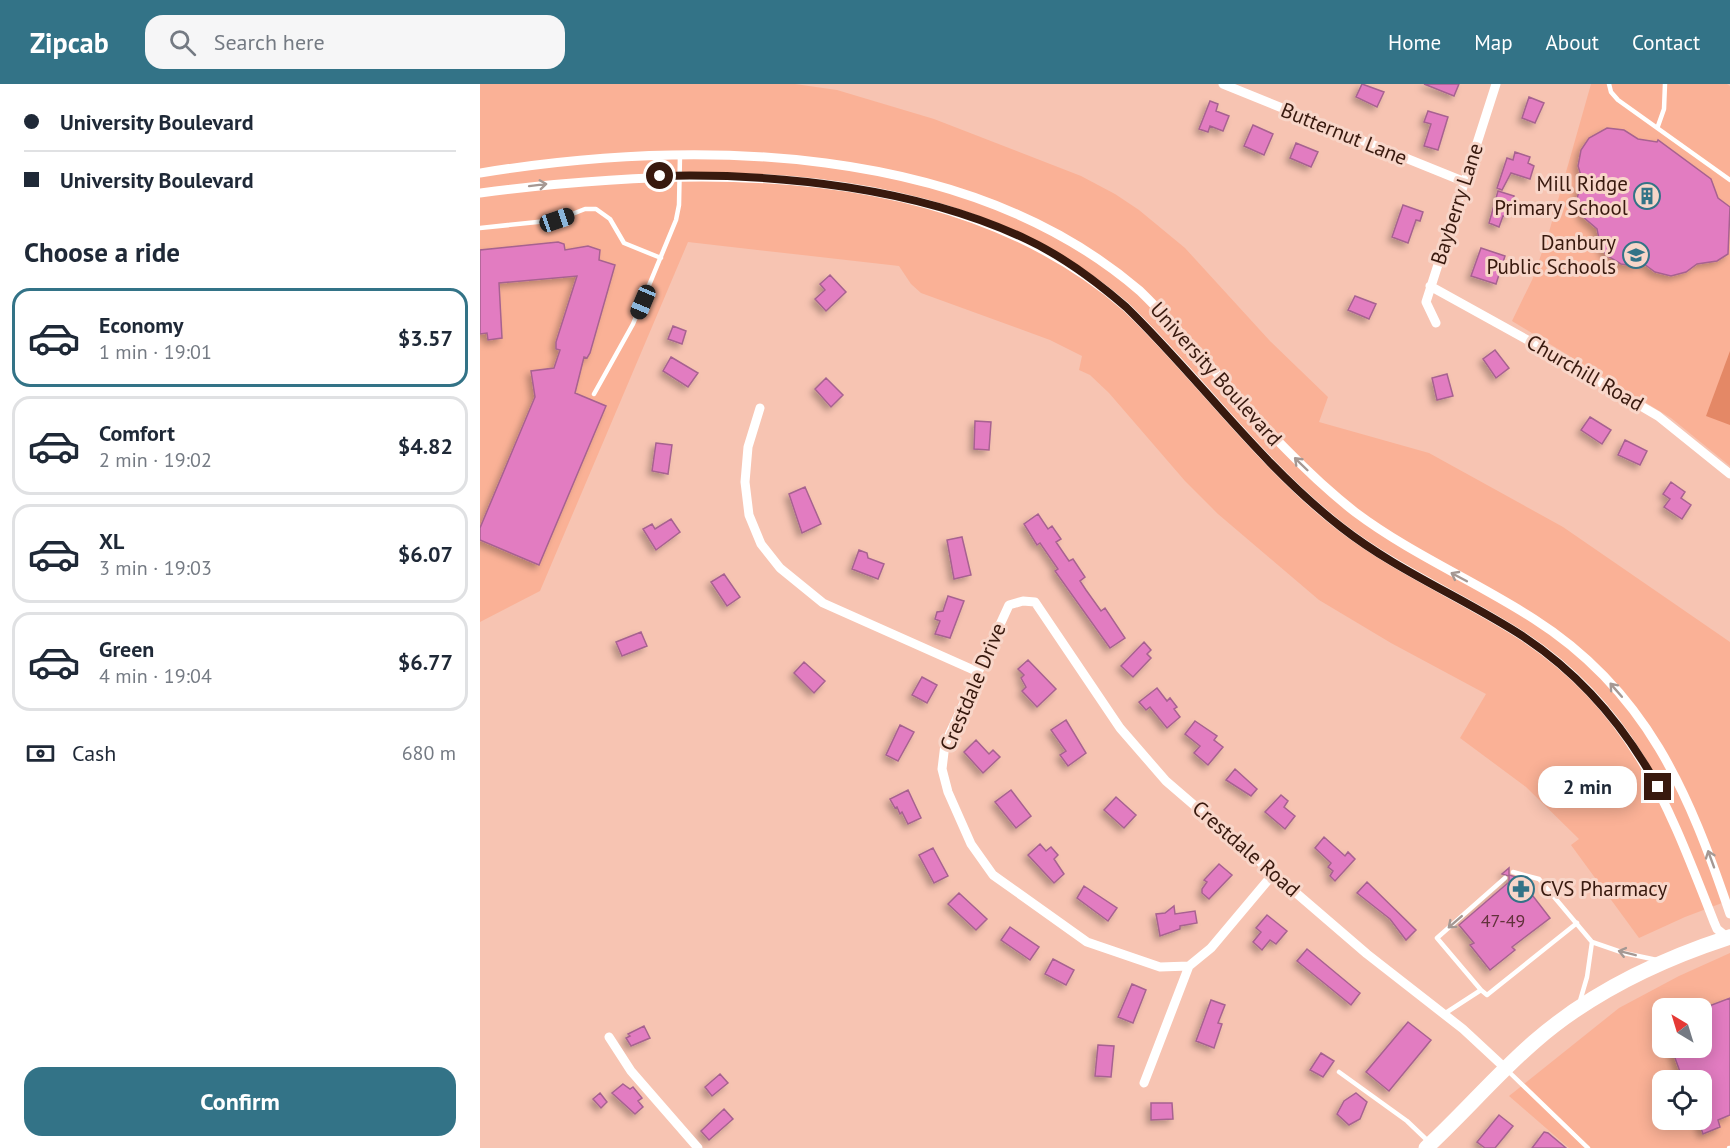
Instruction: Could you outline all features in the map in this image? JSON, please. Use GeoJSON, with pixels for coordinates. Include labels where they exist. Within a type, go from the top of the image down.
{"type":"FeatureCollection","features":[{"type":"Feature","properties":{"kind":"main road"},"geometry":{"type":"LineString","coordinates":[[1428,1146],[1504,1068],[1577,1009],[1604,991],[1663,961],[1729,935]]}},
{"type":"Feature","properties":{"kind":"street","name":"Butternut Lane"},"geometry":{"type":"LineString","coordinates":[[1223,84],[1465,182]]}},
{"type":"Feature","properties":{"kind":"street","name":"Bayberry Lane"},"geometry":{"type":"LineString","coordinates":[[1436,323],[1426,302],[1430,286],[1496,84]]}},
{"type":"Feature","properties":{"kind":"street","name":"University Boulevard"},"geometry":{"type":"LineString","coordinates":[[480,173],[599,158],[680,155],[800,161],[876,173],[944,188],[977,197],[1037,222],[1101,260],[1163,313],[1281,445],[1346,504],[1407,547],[1535,619],[1559,636],[1608,680],[1645,725],[1677,778],[1702,833],[1730,914]]}},
{"type":"Feature","properties":{"kind":"street","name":"University Boulevard"},"geometry":{"type":"LineString","coordinates":[[480,193],[600,178],[680,176],[798,182],[905,200],[999,228],[1028,240],[1105,289],[1148,328],[1266,459],[1316,506],[1396,565],[1523,637],[1555,660],[1593,695],[1628,738],[1654,779],[1671,813],[1717,929],[1729,935]]}},
{"type":"Feature","properties":{"kind":"street","name":"Churchill Road"},"geometry":{"type":"LineString","coordinates":[[1430,286],[1658,416],[1730,474]]}},
{"type":"Feature","properties":{"kind":"street"},"geometry":{"type":"LineString","coordinates":[[760,408],[748,447],[745,482],[749,515],[761,544],[780,568],[823,603],[978,672]]}},
{"type":"Feature","properties":{"kind":"street","name":"Crestdale Drive"},"geometry":{"type":"LineString","coordinates":[[1023,600],[1009,605],[945,744],[942,769],[948,792],[981,861],[993,875],[1087,942],[1160,967],[1189,966]]}},
{"type":"Feature","properties":{"kind":"street","name":"Crestdale Road"},"geometry":{"type":"LineString","coordinates":[[1023,600],[1035,602],[1120,728],[1143,758],[1166,781],[1367,954],[1444,1014],[1504,1068]]}},
{"type":"Feature","properties":{"kind":"street"},"geometry":{"type":"LineString","coordinates":[[1144,1083],[1189,966],[1211,948],[1274,873]]}},
{"type":"Feature","properties":{"kind":"street"},"geometry":{"type":"LineString","coordinates":[[609,1036],[631,1071],[698,1148]]}},
{"type":"Feature","properties":{"kind":"lane"},"geometry":{"type":"LineString","coordinates":[[1609,84],[1611,92],[1618,100],[1658,126],[1730,180]]}},
{"type":"Feature","properties":{"kind":"lane"},"geometry":{"type":"LineString","coordinates":[[1658,126],[1664,109],[1665,84]]}},
{"type":"Feature","properties":{"kind":"lane"},"geometry":{"type":"LineString","coordinates":[[594,394],[633,324],[676,220],[680,155]]}},
{"type":"Feature","properties":{"kind":"lane"},"geometry":{"type":"LineString","coordinates":[[480,228],[557,220],[585,209],[596,209],[610,219],[624,243],[661,258]]}},
{"type":"Feature","properties":{"kind":"lane"},"geometry":{"type":"LineString","coordinates":[[1513,872],[1539,879],[1593,942],[1624,953],[1663,961]]}},
{"type":"Feature","properties":{"kind":"lane"},"geometry":{"type":"LineString","coordinates":[[1505,878],[1437,938],[1487,995],[1577,922]]}},
{"type":"Feature","properties":{"kind":"lane"},"geometry":{"type":"LineString","coordinates":[[1577,1009],[1587,977],[1593,942]]}},
{"type":"Feature","properties":{"kind":"lane"},"geometry":{"type":"LineString","coordinates":[[1444,1014],[1481,990]]}},
{"type":"Feature","properties":{"kind":"lane"},"geometry":{"type":"LineString","coordinates":[[1504,1068],[1588,1148]]}},
{"type":"Feature","properties":{"kind":"lane"},"geometry":{"type":"LineString","coordinates":[[1339,1072],[1407,1121],[1428,1146]]}},
{"type":"Feature","properties":{"kind":"shaded area"},"geometry":{"type":"Polygon","coordinates":[[[480,84],[795,84],[837,90],[934,119],[1081,176],[1115,194],[1139,210],[1185,248],[1270,341],[1328,397],[1319,422],[1429,453],[1563,527],[1730,642],[1730,900],[1639,938],[1571,845],[1579,839],[1526,787],[1460,738],[1486,694],[1391,643],[1319,600],[1218,514],[1185,481],[1109,393],[1090,375],[1079,370],[1082,356],[1050,340],[921,293],[911,284],[899,266],[688,242],[540,591],[480,622],[480,84]]]}},
{"type":"Feature","properties":{"kind":"shaded area","name":"Danbury Public Schools"},"geometry":{"type":"Polygon","coordinates":[[[1591,84],[1727,84],[1730,86],[1730,466],[1671,418],[1512,321],[1533,278],[1549,232],[1591,84]]]}},
{"type":"Feature","properties":{"kind":"shaded area"},"geometry":{"type":"Polygon","coordinates":[[[1730,351],[1730,425],[1706,416],[1730,351]]]}},
{"type":"Feature","properties":{"kind":"shaded area"},"geometry":{"type":"Polygon","coordinates":[[[1730,953],[1730,1148],[1569,1148],[1509,1096],[1619,1008],[1679,976],[1730,953]]]}},
{"type":"Feature","properties":{"kind":"building"},"geometry":{"type":"Polygon","coordinates":[[[1362,84],[1384,92],[1377,107],[1356,97],[1362,84]]]}},
{"type":"Feature","properties":{"kind":"building"},"geometry":{"type":"Polygon","coordinates":[[[1424,84],[1459,84],[1454,96],[1424,84]]]}},
{"type":"Feature","properties":{"kind":"building"},"geometry":{"type":"Polygon","coordinates":[[[1529,97],[1544,103],[1535,123],[1522,118],[1529,97]]]}},
{"type":"Feature","properties":{"kind":"building"},"geometry":{"type":"Polygon","coordinates":[[[1210,101],[1218,104],[1216,111],[1229,116],[1223,131],[1210,126],[1208,132],[1199,129],[1210,101]]]}},
{"type":"Feature","properties":{"kind":"building"},"geometry":{"type":"Polygon","coordinates":[[[1428,111],[1448,117],[1438,150],[1424,146],[1431,124],[1424,122],[1428,111]]]}},
{"type":"Feature","properties":{"kind":"building"},"geometry":{"type":"Polygon","coordinates":[[[1253,125],[1273,134],[1264,155],[1244,146],[1253,125]]]}},
{"type":"Feature","properties":{"kind":"building","name":"Mill Ridge Primary School"},"geometry":{"type":"Polygon","coordinates":[[[1607,128],[1624,130],[1638,139],[1657,142],[1658,140],[1711,179],[1718,198],[1730,207],[1728,254],[1717,261],[1697,264],[1686,272],[1671,276],[1655,272],[1644,264],[1633,266],[1621,264],[1606,255],[1600,244],[1597,229],[1582,216],[1577,199],[1582,179],[1578,166],[1581,150],[1589,138],[1607,128]]]}},
{"type":"Feature","properties":{"kind":"building"},"geometry":{"type":"Polygon","coordinates":[[[1296,143],[1318,152],[1311,167],[1290,158],[1296,143]]]}},
{"type":"Feature","properties":{"kind":"building"},"geometry":{"type":"Polygon","coordinates":[[[1515,152],[1530,157],[1528,163],[1534,166],[1530,179],[1511,173],[1502,190],[1497,188],[1507,158],[1513,160],[1515,152]]]}},
{"type":"Feature","properties":{"kind":"building"},"geometry":{"type":"Polygon","coordinates":[[[1498,191],[1514,196],[1507,217],[1503,216],[1499,227],[1489,223],[1498,191]]]}},
{"type":"Feature","properties":{"kind":"building"},"geometry":{"type":"Polygon","coordinates":[[[1403,205],[1423,212],[1420,221],[1416,220],[1408,243],[1392,237],[1403,205]]]}},
{"type":"Feature","properties":{"kind":"building"},"geometry":{"type":"Polygon","coordinates":[[[558,242],[564,244],[565,250],[588,246],[600,250],[599,260],[615,265],[590,353],[587,358],[584,357],[575,393],[606,406],[539,565],[480,540],[480,528],[535,397],[531,371],[554,368],[560,350],[556,349],[556,342],[577,276],[499,283],[502,338],[488,340],[487,333],[480,334],[480,250],[558,242]]]}},
{"type":"Feature","properties":{"kind":"building"},"geometry":{"type":"Polygon","coordinates":[[[1481,248],[1505,256],[1496,284],[1471,276],[1481,248]]]}},
{"type":"Feature","properties":{"kind":"building"},"geometry":{"type":"Polygon","coordinates":[[[830,275],[846,292],[826,311],[815,299],[825,290],[820,284],[830,275]]]}},
{"type":"Feature","properties":{"kind":"building"},"geometry":{"type":"Polygon","coordinates":[[[1355,296],[1376,304],[1369,319],[1348,310],[1355,296]]]}},
{"type":"Feature","properties":{"kind":"building"},"geometry":{"type":"Polygon","coordinates":[[[673,326],[686,331],[682,344],[668,339],[673,326]]]}},
{"type":"Feature","properties":{"kind":"building"},"geometry":{"type":"Polygon","coordinates":[[[1495,350],[1509,368],[1496,378],[1483,359],[1495,350]]]}},
{"type":"Feature","properties":{"kind":"building"},"geometry":{"type":"Polygon","coordinates":[[[671,357],[698,373],[688,387],[663,371],[671,357]]]}},
{"type":"Feature","properties":{"kind":"building"},"geometry":{"type":"Polygon","coordinates":[[[1447,374],[1453,396],[1437,400],[1432,378],[1447,374]]]}},
{"type":"Feature","properties":{"kind":"building"},"geometry":{"type":"Polygon","coordinates":[[[826,378],[843,395],[831,407],[815,389],[826,378]]]}},
{"type":"Feature","properties":{"kind":"building"},"geometry":{"type":"Polygon","coordinates":[[[1590,417],[1611,430],[1602,444],[1581,430],[1590,417]]]}},
{"type":"Feature","properties":{"kind":"building"},"geometry":{"type":"Polygon","coordinates":[[[975,421],[991,422],[989,450],[974,449],[975,421]]]}},
{"type":"Feature","properties":{"kind":"building"},"geometry":{"type":"Polygon","coordinates":[[[1625,440],[1647,451],[1640,465],[1618,455],[1625,440]]]}},
{"type":"Feature","properties":{"kind":"building"},"geometry":{"type":"Polygon","coordinates":[[[656,443],[672,445],[668,474],[652,471],[656,443]]]}},
{"type":"Feature","properties":{"kind":"building"},"geometry":{"type":"Polygon","coordinates":[[[1671,482],[1685,492],[1681,498],[1691,505],[1682,519],[1664,507],[1670,499],[1663,494],[1671,482]]]}},
{"type":"Feature","properties":{"kind":"building"},"geometry":{"type":"Polygon","coordinates":[[[805,487],[821,524],[802,533],[789,494],[805,487]]]}},
{"type":"Feature","properties":{"kind":"building"},"geometry":{"type":"Polygon","coordinates":[[[1038,514],[1048,529],[1052,526],[1061,539],[1056,542],[1069,561],[1073,559],[1085,577],[1080,581],[1101,611],[1105,608],[1125,638],[1110,648],[1055,571],[1058,569],[1040,543],[1037,545],[1024,524],[1038,514]]]}},
{"type":"Feature","properties":{"kind":"building"},"geometry":{"type":"Polygon","coordinates":[[[671,519],[680,532],[656,550],[643,529],[652,524],[655,529],[671,519]]]}},
{"type":"Feature","properties":{"kind":"building"},"geometry":{"type":"Polygon","coordinates":[[[962,537],[971,575],[954,579],[947,540],[962,537]]]}},
{"type":"Feature","properties":{"kind":"building"},"geometry":{"type":"Polygon","coordinates":[[[859,550],[867,553],[868,558],[884,564],[878,579],[852,569],[859,550]]]}},
{"type":"Feature","properties":{"kind":"building"},"geometry":{"type":"Polygon","coordinates":[[[724,574],[740,597],[727,606],[711,582],[724,574]]]}},
{"type":"Feature","properties":{"kind":"building"},"geometry":{"type":"Polygon","coordinates":[[[948,596],[964,601],[950,638],[935,634],[940,621],[935,619],[937,612],[943,611],[948,596]]]}},
{"type":"Feature","properties":{"kind":"building"},"geometry":{"type":"Polygon","coordinates":[[[641,632],[647,646],[622,656],[616,642],[641,632]]]}},
{"type":"Feature","properties":{"kind":"building"},"geometry":{"type":"Polygon","coordinates":[[[1144,642],[1151,650],[1147,654],[1151,658],[1133,677],[1121,666],[1144,642]]]}},
{"type":"Feature","properties":{"kind":"building"},"geometry":{"type":"Polygon","coordinates":[[[1028,660],[1056,689],[1037,707],[1022,691],[1026,687],[1021,678],[1024,675],[1018,669],[1028,660]]]}},
{"type":"Feature","properties":{"kind":"building"},"geometry":{"type":"Polygon","coordinates":[[[804,662],[825,681],[814,693],[794,673],[804,662]]]}},
{"type":"Feature","properties":{"kind":"building"},"geometry":{"type":"Polygon","coordinates":[[[922,677],[937,685],[927,703],[912,695],[922,677]]]}},
{"type":"Feature","properties":{"kind":"building"},"geometry":{"type":"Polygon","coordinates":[[[1157,688],[1167,701],[1170,698],[1177,707],[1174,709],[1180,717],[1167,728],[1150,707],[1146,710],[1139,702],[1157,688]]]}},
{"type":"Feature","properties":{"kind":"building"},"geometry":{"type":"Polygon","coordinates":[[[1066,720],[1086,753],[1068,766],[1060,755],[1066,751],[1051,730],[1066,720]]]}},
{"type":"Feature","properties":{"kind":"building"},"geometry":{"type":"Polygon","coordinates":[[[1195,721],[1217,736],[1214,740],[1223,747],[1208,765],[1194,753],[1200,746],[1185,734],[1195,721]]]}},
{"type":"Feature","properties":{"kind":"building"},"geometry":{"type":"Polygon","coordinates":[[[900,725],[914,732],[898,761],[886,755],[900,725]]]}},
{"type":"Feature","properties":{"kind":"building"},"geometry":{"type":"Polygon","coordinates":[[[976,740],[989,754],[993,750],[1000,757],[983,773],[964,752],[976,740]]]}},
{"type":"Feature","properties":{"kind":"building"},"geometry":{"type":"Polygon","coordinates":[[[1235,769],[1257,789],[1251,796],[1226,780],[1235,769]]]}},
{"type":"Feature","properties":{"kind":"building"},"geometry":{"type":"Polygon","coordinates":[[[908,790],[921,818],[908,824],[902,812],[900,814],[890,799],[908,790]]]}},
{"type":"Feature","properties":{"kind":"building"},"geometry":{"type":"Polygon","coordinates":[[[1011,790],[1031,816],[1016,828],[995,802],[1011,790]]]}},
{"type":"Feature","properties":{"kind":"building"},"geometry":{"type":"Polygon","coordinates":[[[1281,795],[1288,801],[1284,807],[1295,816],[1285,829],[1265,812],[1281,795]]]}},
{"type":"Feature","properties":{"kind":"building"},"geometry":{"type":"Polygon","coordinates":[[[1116,797],[1136,815],[1124,828],[1104,810],[1116,797]]]}},
{"type":"Feature","properties":{"kind":"building"},"geometry":{"type":"Polygon","coordinates":[[[1324,837],[1345,856],[1348,852],[1355,859],[1335,881],[1330,876],[1333,871],[1328,867],[1331,863],[1315,848],[1324,837]]]}},
{"type":"Feature","properties":{"kind":"building"},"geometry":{"type":"Polygon","coordinates":[[[1040,844],[1046,851],[1051,847],[1058,855],[1054,859],[1064,874],[1054,883],[1028,855],[1040,844]]]}},
{"type":"Feature","properties":{"kind":"building"},"geometry":{"type":"Polygon","coordinates":[[[933,848],[948,876],[934,883],[919,855],[933,848]]]}},
{"type":"Feature","properties":{"kind":"building"},"geometry":{"type":"Polygon","coordinates":[[[1219,864],[1232,875],[1209,899],[1202,893],[1207,882],[1204,880],[1219,864]]]}},
{"type":"Feature","properties":{"kind":"building","name":"CVS Pharmacy"},"geometry":{"type":"Polygon","coordinates":[[[1509,868],[1509,875],[1519,878],[1550,918],[1512,947],[1515,950],[1490,970],[1470,945],[1474,943],[1459,925],[1509,882],[1509,876],[1502,874],[1509,868]]]}},
{"type":"Feature","properties":{"kind":"building"},"geometry":{"type":"Polygon","coordinates":[[[1367,882],[1416,930],[1406,940],[1390,919],[1357,893],[1367,882]]]}},
{"type":"Feature","properties":{"kind":"building"},"geometry":{"type":"Polygon","coordinates":[[[1084,886],[1117,908],[1108,921],[1077,898],[1084,886]]]}},
{"type":"Feature","properties":{"kind":"building"},"geometry":{"type":"Polygon","coordinates":[[[959,893],[987,919],[976,930],[948,904],[959,893]]]}},
{"type":"Feature","properties":{"kind":"building"},"geometry":{"type":"Polygon","coordinates":[[[1174,906],[1175,914],[1195,911],[1197,923],[1180,926],[1180,929],[1160,936],[1156,914],[1165,913],[1174,906]]]}},
{"type":"Feature","properties":{"kind":"building"},"geometry":{"type":"Polygon","coordinates":[[[1267,915],[1287,931],[1276,944],[1270,940],[1262,950],[1253,942],[1261,932],[1256,928],[1267,915]]]}},
{"type":"Feature","properties":{"kind":"building"},"geometry":{"type":"Polygon","coordinates":[[[1010,927],[1039,947],[1030,960],[1001,940],[1010,927]]]}},
{"type":"Feature","properties":{"kind":"building"},"geometry":{"type":"Polygon","coordinates":[[[1307,949],[1360,993],[1351,1005],[1297,961],[1307,949]]]}},
{"type":"Feature","properties":{"kind":"building"},"geometry":{"type":"Polygon","coordinates":[[[1053,959],[1074,970],[1066,985],[1045,974],[1053,959]]]}},
{"type":"Feature","properties":{"kind":"building"},"geometry":{"type":"Polygon","coordinates":[[[1132,984],[1146,990],[1133,1023],[1118,1017],[1132,984]]]}},
{"type":"Feature","properties":{"kind":"building"},"geometry":{"type":"Polygon","coordinates":[[[1730,998],[1730,1115],[1718,1120],[1720,1127],[1703,1134],[1702,1130],[1712,1130],[1712,1070],[1679,1070],[1675,1058],[1712,1058],[1712,1005],[1730,998]]]}},
{"type":"Feature","properties":{"kind":"building"},"geometry":{"type":"Polygon","coordinates":[[[1211,1000],[1225,1005],[1218,1023],[1222,1024],[1214,1048],[1196,1041],[1211,1000]]]}},
{"type":"Feature","properties":{"kind":"building"},"geometry":{"type":"Polygon","coordinates":[[[1408,1022],[1431,1040],[1389,1091],[1366,1072],[1408,1022]]]}},
{"type":"Feature","properties":{"kind":"building"},"geometry":{"type":"Polygon","coordinates":[[[644,1026],[650,1038],[631,1046],[626,1038],[630,1036],[628,1034],[644,1026]]]}},
{"type":"Feature","properties":{"kind":"building"},"geometry":{"type":"Polygon","coordinates":[[[1098,1045],[1114,1046],[1111,1077],[1095,1076],[1098,1045]]]}},
{"type":"Feature","properties":{"kind":"building"},"geometry":{"type":"Polygon","coordinates":[[[1321,1053],[1334,1061],[1323,1077],[1310,1070],[1321,1053]]]}},
{"type":"Feature","properties":{"kind":"building"},"geometry":{"type":"Polygon","coordinates":[[[720,1074],[728,1083],[712,1096],[705,1087],[720,1074]]]}},
{"type":"Feature","properties":{"kind":"building"},"geometry":{"type":"Polygon","coordinates":[[[623,1084],[630,1089],[633,1087],[642,1098],[638,1101],[643,1107],[635,1114],[612,1093],[623,1084]]]}},
{"type":"Feature","properties":{"kind":"building"},"geometry":{"type":"Polygon","coordinates":[[[600,1093],[607,1102],[601,1108],[593,1099],[600,1093]]]}},
{"type":"Feature","properties":{"kind":"building"},"geometry":{"type":"Polygon","coordinates":[[[1356,1093],[1367,1102],[1360,1119],[1349,1125],[1337,1114],[1344,1101],[1356,1093]]]}},
{"type":"Feature","properties":{"kind":"building"},"geometry":{"type":"Polygon","coordinates":[[[1151,1103],[1172,1103],[1173,1119],[1151,1120],[1151,1103]]]}},
{"type":"Feature","properties":{"kind":"building"},"geometry":{"type":"Polygon","coordinates":[[[724,1109],[733,1119],[709,1140],[701,1131],[724,1109]]]}},
{"type":"Feature","properties":{"kind":"building"},"geometry":{"type":"Polygon","coordinates":[[[1499,1115],[1513,1126],[1495,1148],[1485,1148],[1477,1142],[1499,1115]]]}},
{"type":"Feature","properties":{"kind":"building"},"geometry":{"type":"Polygon","coordinates":[[[1544,1132],[1548,1133],[1566,1148],[1532,1148],[1544,1132]]]}},
{"type":"Feature","properties":{"kind":"place","name":"Mill Ridge Primary School"},"geometry":{"type":"Point","coordinates":[1647,196]}},
{"type":"Feature","properties":{"kind":"place","name":"Danbury Public Schools"},"geometry":{"type":"Point","coordinates":[1636,255]}},
{"type":"Feature","properties":{"kind":"place","name":"CVS Pharmacy"},"geometry":{"type":"Point","coordinates":[1521,889]}},
{"type":"Feature","properties":{"kind":"route"},"geometry":{"type":"LineString","coordinates":[[660,176],[722,176],[798,182],[905,200],[985,222],[1028,240],[1056,255],[1105,289],[1126,307],[1148,328],[1266,459],[1342,528],[1396,565],[1523,637],[1571,673],[1610,714],[1645,762],[1658,787]]}}]}
